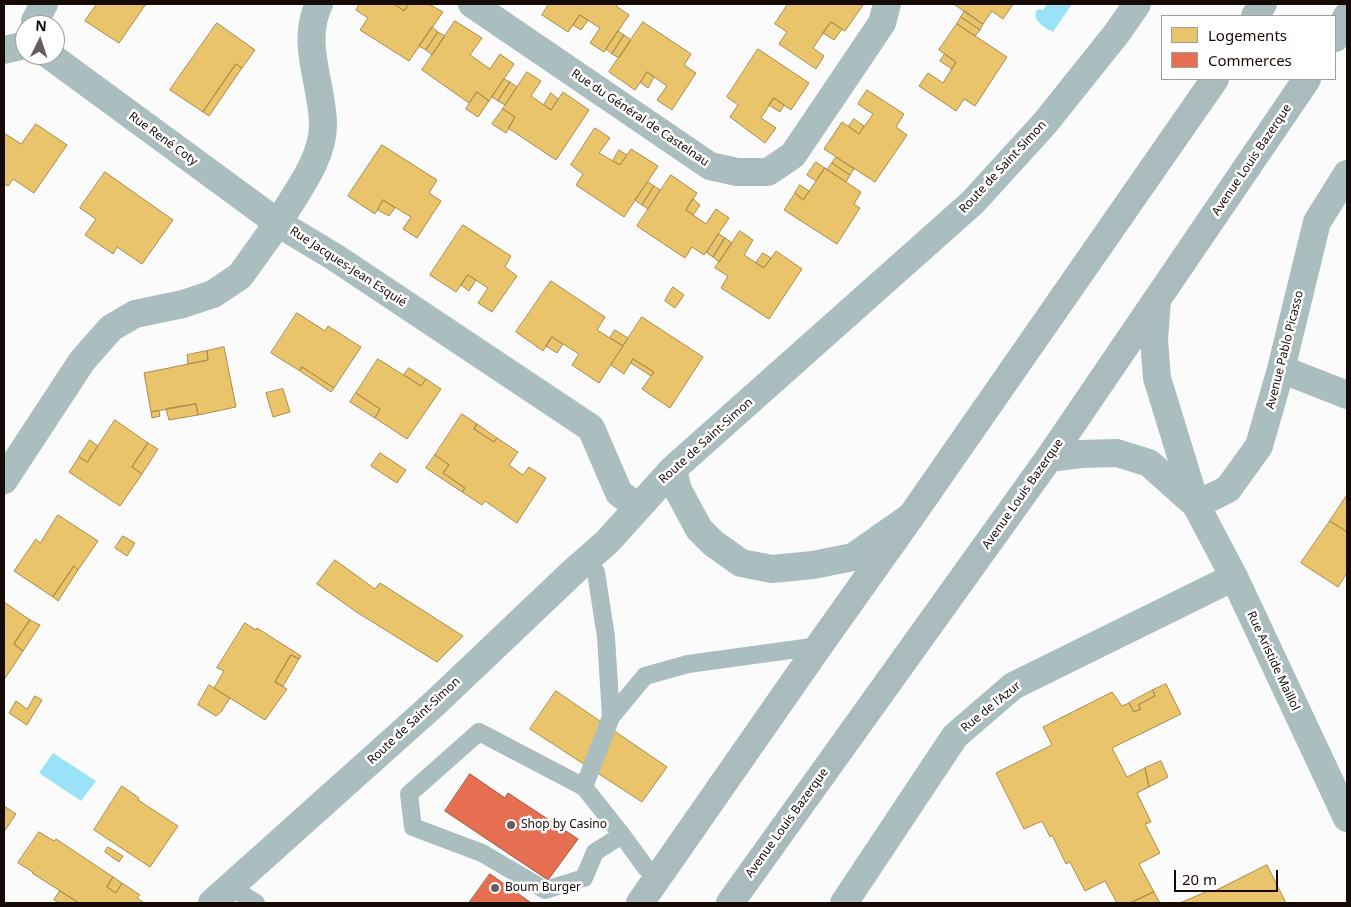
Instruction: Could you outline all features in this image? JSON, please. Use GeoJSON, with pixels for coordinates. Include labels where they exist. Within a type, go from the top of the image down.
{"type":"FeatureCollection","features":[{"type":"Feature","properties":{"kind":"main road"},"geometry":{"type":"LineString","coordinates":[[1256,15],[1263,4]]}},
{"type":"Feature","properties":{"kind":"main road"},"geometry":{"type":"LineString","coordinates":[[1336,36],[1347,16]]}},
{"type":"Feature","properties":{"kind":"main road"},"geometry":{"type":"LineString","coordinates":[[640,903],[818,646],[912,516],[1214,80]]}},
{"type":"Feature","properties":{"kind":"main road","name":"Avenue Louis Bazerque"},"geometry":{"type":"LineString","coordinates":[[730,903],[1048,458],[1306,80]]}},
{"type":"Feature","properties":{"kind":"street"},"geometry":{"type":"LineString","coordinates":[[278,223],[315,161],[323,126],[310,40],[320,4]]}},
{"type":"Feature","properties":{"kind":"street","name":"Rue du Général de Castelnau"},"geometry":{"type":"LineString","coordinates":[[472,4],[710,166],[737,172],[768,172],[793,155],[882,23],[887,4]]}},
{"type":"Feature","properties":{"kind":"street","name":"Route de Saint-Simon"},"geometry":{"type":"LineString","coordinates":[[222,895],[434,704],[585,560],[607,542],[673,469],[973,202],[1045,123],[1117,33],[1137,4]]}},
{"type":"Feature","properties":{"kind":"street","name":"Rue René Coty"},"geometry":{"type":"LineString","coordinates":[[63,65],[278,223]]}},
{"type":"Feature","properties":{"kind":"street","name":"Avenue Pablo Picasso"},"geometry":{"type":"LineString","coordinates":[[1196,505],[1228,489],[1259,446],[1317,222],[1347,174]]}},
{"type":"Feature","properties":{"kind":"street","name":"Rue Jacques-Jean Esquié"},"geometry":{"type":"LineString","coordinates":[[4,480],[82,361],[111,328],[135,314],[182,304],[213,294],[240,276],[278,223],[336,258],[591,428],[619,493],[638,507]]}},
{"type":"Feature","properties":{"kind":"street","name":"Rue Aristide Maillol"},"geometry":{"type":"LineString","coordinates":[[1157,301],[1154,340],[1157,378],[1196,505],[1234,577],[1347,818]]}},
{"type":"Feature","properties":{"kind":"street"},"geometry":{"type":"LineString","coordinates":[[1280,369],[1347,395]]}},
{"type":"Feature","properties":{"kind":"street","name":"Rue Aristide Maillol"},"geometry":{"type":"LineString","coordinates":[[1048,458],[1081,454],[1117,453],[1149,463],[1196,505]]}},
{"type":"Feature","properties":{"kind":"street"},"geometry":{"type":"LineString","coordinates":[[673,469],[678,490],[699,529],[713,543],[741,563],[772,569],[813,565],[853,556],[912,516]]}},
{"type":"Feature","properties":{"kind":"street","name":"Rue de l'Azur"},"geometry":{"type":"LineString","coordinates":[[844,903],[954,736],[1013,686],[1234,577]]}},
{"type":"Feature","properties":{"kind":"lane"},"geometry":{"type":"LineString","coordinates":[[585,560],[596,572],[606,637],[611,717]]}},
{"type":"Feature","properties":{"kind":"lane"},"geometry":{"type":"LineString","coordinates":[[584,787],[611,717],[645,676],[688,664],[818,646]]}},
{"type":"Feature","properties":{"kind":"lane"},"geometry":{"type":"LineString","coordinates":[[622,835],[595,852],[584,878],[545,890],[482,853],[413,827],[409,794],[478,732],[584,787],[622,835],[646,868],[658,876]]}},
{"type":"Feature","properties":{"kind":"lane"},"geometry":{"type":"LineString","coordinates":[[222,895],[256,903]]}},
{"type":"Feature","properties":{"kind":"water"},"geometry":{"type":"Polygon","coordinates":[[[1047,4],[1072,4],[1053,32],[1040,24],[1035,15],[1036,11],[1039,9],[1043,10],[1047,4]]]}},
{"type":"Feature","properties":{"kind":"water"},"geometry":{"type":"Polygon","coordinates":[[[53,753],[96,781],[81,801],[39,773],[53,753]]]}},
{"type":"Feature","properties":{"kind":"building: Logements"},"geometry":{"type":"Polygon","coordinates":[[[97,4],[146,4],[119,43],[85,21],[97,4]]]}},
{"type":"Feature","properties":{"kind":"building: Logements"},"geometry":{"type":"Polygon","coordinates":[[[360,4],[394,4],[404,11],[409,4],[429,4],[443,12],[409,61],[360,30],[368,18],[356,10],[360,4]]]}},
{"type":"Feature","properties":{"kind":"building: Logements"},"geometry":{"type":"Polygon","coordinates":[[[398,4],[409,4],[404,11],[397,6],[398,4]]]}},
{"type":"Feature","properties":{"kind":"building: Logements"},"geometry":{"type":"Polygon","coordinates":[[[549,4],[618,4],[616,6],[629,15],[604,52],[590,43],[600,28],[580,15],[568,32],[542,15],[549,4]]]}},
{"type":"Feature","properties":{"kind":"building: Logements"},"geometry":{"type":"Polygon","coordinates":[[[788,4],[863,5],[845,31],[831,22],[813,48],[824,56],[816,69],[779,44],[787,32],[775,24],[788,4]]]}},
{"type":"Feature","properties":{"kind":"building: Logements"},"geometry":{"type":"Polygon","coordinates":[[[954,4],[1013,4],[1003,19],[992,11],[983,24],[954,4]]]}},
{"type":"Feature","properties":{"kind":"building: Logements"},"geometry":{"type":"Polygon","coordinates":[[[965,11],[983,24],[980,30],[961,17],[965,11]]]}},
{"type":"Feature","properties":{"kind":"building: Logements"},"geometry":{"type":"Polygon","coordinates":[[[580,15],[588,20],[581,30],[573,25],[580,15]]]}},
{"type":"Feature","properties":{"kind":"building: Logements"},"geometry":{"type":"Polygon","coordinates":[[[961,17],[980,30],[975,36],[957,24],[961,17]]]}},
{"type":"Feature","properties":{"kind":"building: Logements"},"geometry":{"type":"Polygon","coordinates":[[[455,21],[482,38],[470,55],[490,69],[500,54],[514,64],[489,101],[477,92],[469,103],[422,70],[455,21]]]}},
{"type":"Feature","properties":{"kind":"building: Logements"},"geometry":{"type":"Polygon","coordinates":[[[643,22],[691,54],[684,65],[696,73],[672,110],[657,100],[667,86],[647,72],[635,90],[609,72],[643,22]]]}},
{"type":"Feature","properties":{"kind":"building: Logements"},"geometry":{"type":"Polygon","coordinates":[[[831,22],[842,29],[834,40],[823,33],[831,22]]]}},
{"type":"Feature","properties":{"kind":"building: Logements"},"geometry":{"type":"Polygon","coordinates":[[[217,23],[255,50],[242,68],[236,64],[203,112],[170,90],[217,23]]]}},
{"type":"Feature","properties":{"kind":"building: Logements"},"geometry":{"type":"Polygon","coordinates":[[[957,24],[1007,57],[975,106],[964,99],[956,111],[919,86],[928,73],[943,83],[956,62],[939,50],[957,24]]]}},
{"type":"Feature","properties":{"kind":"building: Logements"},"geometry":{"type":"Polygon","coordinates":[[[432,27],[438,32],[426,50],[419,46],[432,27]]]}},
{"type":"Feature","properties":{"kind":"building: Logements"},"geometry":{"type":"Polygon","coordinates":[[[618,31],[624,35],[612,54],[606,49],[618,31]]]}},
{"type":"Feature","properties":{"kind":"building: Logements"},"geometry":{"type":"Polygon","coordinates":[[[438,32],[445,36],[432,55],[426,50],[438,32]]]}},
{"type":"Feature","properties":{"kind":"building: Logements"},"geometry":{"type":"Polygon","coordinates":[[[624,35],[631,40],[619,58],[612,54],[624,35]]]}},
{"type":"Feature","properties":{"kind":"building: Logements"},"geometry":{"type":"Polygon","coordinates":[[[758,49],[809,83],[791,110],[774,98],[761,118],[776,128],[765,143],[730,117],[738,105],[727,97],[758,49]]]}},
{"type":"Feature","properties":{"kind":"building: Logements"},"geometry":{"type":"Polygon","coordinates":[[[945,54],[956,62],[952,69],[940,61],[945,54]]]}},
{"type":"Feature","properties":{"kind":"building: Logements"},"geometry":{"type":"Polygon","coordinates":[[[236,64],[242,68],[209,116],[203,112],[236,64]]]}},
{"type":"Feature","properties":{"kind":"building: Logements"},"geometry":{"type":"Polygon","coordinates":[[[527,72],[541,81],[531,96],[551,110],[563,92],[589,110],[556,160],[508,128],[515,117],[503,109],[527,72]]]}},
{"type":"Feature","properties":{"kind":"building: Logements"},"geometry":{"type":"Polygon","coordinates":[[[647,72],[654,77],[648,88],[641,83],[647,72]]]}},
{"type":"Feature","properties":{"kind":"building: Logements"},"geometry":{"type":"Polygon","coordinates":[[[504,79],[510,82],[498,101],[492,97],[504,79]]]}},
{"type":"Feature","properties":{"kind":"building: Logements"},"geometry":{"type":"Polygon","coordinates":[[[510,82],[517,87],[505,105],[498,101],[510,82]]]}},
{"type":"Feature","properties":{"kind":"building: Logements"},"geometry":{"type":"Polygon","coordinates":[[[867,90],[904,114],[896,127],[907,135],[875,182],[824,149],[842,122],[859,134],[873,114],[858,104],[867,90]]]}},
{"type":"Feature","properties":{"kind":"building: Logements"},"geometry":{"type":"Polygon","coordinates":[[[477,92],[489,101],[478,117],[466,109],[477,92]]]}},
{"type":"Feature","properties":{"kind":"building: Logements"},"geometry":{"type":"Polygon","coordinates":[[[551,93],[558,99],[551,110],[544,105],[551,93]]]}},
{"type":"Feature","properties":{"kind":"building: Logements"},"geometry":{"type":"Polygon","coordinates":[[[774,98],[784,105],[780,112],[769,105],[774,98]]]}},
{"type":"Feature","properties":{"kind":"building: Logements"},"geometry":{"type":"Polygon","coordinates":[[[503,109],[515,117],[506,133],[492,124],[503,109]]]}},
{"type":"Feature","properties":{"kind":"building: Logements"},"geometry":{"type":"Polygon","coordinates":[[[854,119],[864,126],[859,134],[849,126],[854,119]]]}},
{"type":"Feature","properties":{"kind":"building: Logements"},"geometry":{"type":"Polygon","coordinates":[[[36,124],[67,145],[34,193],[13,179],[8,186],[4,184],[4,133],[21,144],[36,124]]]}},
{"type":"Feature","properties":{"kind":"building: Logements"},"geometry":{"type":"Polygon","coordinates":[[[595,128],[610,138],[599,153],[620,165],[631,149],[658,166],[624,217],[576,185],[583,174],[571,165],[595,128]]]}},
{"type":"Feature","properties":{"kind":"building: Logements"},"geometry":{"type":"Polygon","coordinates":[[[382,145],[437,180],[429,193],[441,201],[417,238],[403,229],[411,217],[383,200],[375,214],[348,196],[382,145]]]}},
{"type":"Feature","properties":{"kind":"building: Logements"},"geometry":{"type":"Polygon","coordinates":[[[619,150],[627,155],[620,165],[613,161],[619,150]]]}},
{"type":"Feature","properties":{"kind":"building: Logements"},"geometry":{"type":"Polygon","coordinates":[[[836,157],[854,169],[850,175],[832,163],[836,157]]]}},
{"type":"Feature","properties":{"kind":"building: Logements"},"geometry":{"type":"Polygon","coordinates":[[[816,162],[825,168],[816,181],[807,175],[816,162]]]}},
{"type":"Feature","properties":{"kind":"building: Logements"},"geometry":{"type":"Polygon","coordinates":[[[832,163],[850,175],[846,182],[827,170],[832,163]]]}},
{"type":"Feature","properties":{"kind":"building: Logements"},"geometry":{"type":"Polygon","coordinates":[[[825,168],[861,192],[854,204],[860,208],[837,244],[784,210],[795,193],[803,200],[825,168]]]}},
{"type":"Feature","properties":{"kind":"building: Logements"},"geometry":{"type":"Polygon","coordinates":[[[105,172],[173,220],[142,264],[117,247],[113,254],[85,235],[96,219],[80,208],[105,172]]]}},
{"type":"Feature","properties":{"kind":"building: Logements"},"geometry":{"type":"Polygon","coordinates":[[[671,175],[697,193],[686,210],[706,224],[716,209],[729,218],[704,255],[692,247],[685,258],[637,226],[671,175]]]}},
{"type":"Feature","properties":{"kind":"building: Logements"},"geometry":{"type":"Polygon","coordinates":[[[648,182],[654,186],[642,205],[635,200],[648,182]]]}},
{"type":"Feature","properties":{"kind":"building: Logements"},"geometry":{"type":"Polygon","coordinates":[[[800,185],[809,191],[803,200],[795,193],[800,185]]]}},
{"type":"Feature","properties":{"kind":"building: Logements"},"geometry":{"type":"Polygon","coordinates":[[[654,186],[660,190],[648,209],[642,205],[654,186]]]}},
{"type":"Feature","properties":{"kind":"building: Logements"},"geometry":{"type":"Polygon","coordinates":[[[693,199],[700,205],[693,215],[686,210],[693,199]]]}},
{"type":"Feature","properties":{"kind":"building: Logements"},"geometry":{"type":"Polygon","coordinates":[[[383,200],[395,208],[389,216],[378,210],[383,200]]]}},
{"type":"Feature","properties":{"kind":"building: Logements"},"geometry":{"type":"Polygon","coordinates":[[[463,225],[511,256],[505,267],[517,276],[492,312],[478,303],[488,288],[468,275],[456,292],[430,275],[463,225]]]}},
{"type":"Feature","properties":{"kind":"building: Logements"},"geometry":{"type":"Polygon","coordinates":[[[740,231],[753,240],[744,255],[764,268],[776,251],[802,269],[769,319],[721,288],[728,276],[715,268],[740,231]]]}},
{"type":"Feature","properties":{"kind":"building: Logements"},"geometry":{"type":"Polygon","coordinates":[[[719,234],[725,238],[713,257],[707,253],[719,234]]]}},
{"type":"Feature","properties":{"kind":"building: Logements"},"geometry":{"type":"Polygon","coordinates":[[[725,238],[732,243],[719,262],[713,257],[725,238]]]}},
{"type":"Feature","properties":{"kind":"building: Logements"},"geometry":{"type":"Polygon","coordinates":[[[763,253],[771,258],[764,268],[756,263],[763,253]]]}},
{"type":"Feature","properties":{"kind":"building: Logements"},"geometry":{"type":"Polygon","coordinates":[[[468,275],[476,280],[469,291],[461,285],[468,275]]]}},
{"type":"Feature","properties":{"kind":"building: Logements"},"geometry":{"type":"Polygon","coordinates":[[[551,281],[605,317],[597,330],[623,346],[599,383],[572,365],[579,354],[552,337],[543,351],[516,332],[551,281]]]}},
{"type":"Feature","properties":{"kind":"building: Logements"},"geometry":{"type":"Polygon","coordinates":[[[673,287],[684,295],[675,308],[665,301],[673,287]]]}},
{"type":"Feature","properties":{"kind":"building: Logements"},"geometry":{"type":"Polygon","coordinates":[[[297,313],[325,331],[328,326],[361,347],[334,388],[302,367],[300,371],[271,353],[297,313]]]}},
{"type":"Feature","properties":{"kind":"building: Logements"},"geometry":{"type":"Polygon","coordinates":[[[642,317],[703,357],[670,408],[642,389],[654,372],[633,359],[624,374],[611,365],[642,317]]]}},
{"type":"Feature","properties":{"kind":"building: Logements"},"geometry":{"type":"Polygon","coordinates":[[[615,330],[628,338],[623,346],[610,338],[615,330]]]}},
{"type":"Feature","properties":{"kind":"building: Logements"},"geometry":{"type":"Polygon","coordinates":[[[552,337],[563,344],[557,353],[546,346],[552,337]]]}},
{"type":"Feature","properties":{"kind":"building: Logements"},"geometry":{"type":"Polygon","coordinates":[[[224,347],[236,407],[198,415],[196,404],[151,412],[144,373],[208,360],[207,351],[224,347]]]}},
{"type":"Feature","properties":{"kind":"building: Logements"},"geometry":{"type":"Polygon","coordinates":[[[207,351],[208,360],[188,364],[187,355],[207,351]]]}},
{"type":"Feature","properties":{"kind":"building: Logements"},"geometry":{"type":"Polygon","coordinates":[[[378,359],[421,386],[426,379],[441,389],[407,439],[375,418],[380,409],[356,393],[378,359]]]}},
{"type":"Feature","properties":{"kind":"building: Logements"},"geometry":{"type":"Polygon","coordinates":[[[633,359],[654,372],[651,376],[631,363],[633,359]]]}},
{"type":"Feature","properties":{"kind":"building: Logements"},"geometry":{"type":"Polygon","coordinates":[[[302,367],[334,388],[331,392],[300,371],[302,367]]]}},
{"type":"Feature","properties":{"kind":"building: Logements"},"geometry":{"type":"Polygon","coordinates":[[[409,368],[426,379],[421,386],[404,375],[409,368]]]}},
{"type":"Feature","properties":{"kind":"building: Logements"},"geometry":{"type":"Polygon","coordinates":[[[283,389],[290,412],[273,417],[266,393],[283,389]]]}},
{"type":"Feature","properties":{"kind":"building: Logements"},"geometry":{"type":"Polygon","coordinates":[[[356,393],[380,409],[375,418],[350,402],[356,393]]]}},
{"type":"Feature","properties":{"kind":"building: Logements"},"geometry":{"type":"Polygon","coordinates":[[[196,404],[198,415],[169,420],[166,409],[196,404]]]}},
{"type":"Feature","properties":{"kind":"building: Logements"},"geometry":{"type":"Polygon","coordinates":[[[159,411],[160,416],[152,418],[151,412],[159,411]]]}},
{"type":"Feature","properties":{"kind":"building: Logements"},"geometry":{"type":"Polygon","coordinates":[[[462,414],[477,424],[474,429],[494,442],[497,438],[518,452],[509,465],[523,475],[529,467],[546,478],[517,523],[485,501],[482,505],[462,492],[465,488],[443,473],[449,465],[435,455],[462,414]]]}},
{"type":"Feature","properties":{"kind":"building: Logements"},"geometry":{"type":"Polygon","coordinates":[[[115,420],[148,443],[132,467],[142,474],[120,506],[69,472],[79,457],[87,462],[115,420]]]}},
{"type":"Feature","properties":{"kind":"building: Logements"},"geometry":{"type":"Polygon","coordinates":[[[477,424],[497,438],[494,442],[474,429],[477,424]]]}},
{"type":"Feature","properties":{"kind":"building: Logements"},"geometry":{"type":"Polygon","coordinates":[[[90,440],[98,446],[87,462],[79,457],[90,440]]]}},
{"type":"Feature","properties":{"kind":"building: Logements"},"geometry":{"type":"Polygon","coordinates":[[[148,443],[158,449],[142,474],[132,467],[148,443]]]}},
{"type":"Feature","properties":{"kind":"building: Logements"},"geometry":{"type":"Polygon","coordinates":[[[380,453],[406,470],[397,483],[371,466],[380,453]]]}},
{"type":"Feature","properties":{"kind":"building: Logements"},"geometry":{"type":"Polygon","coordinates":[[[435,455],[449,465],[443,473],[465,488],[462,492],[426,468],[435,455]]]}},
{"type":"Feature","properties":{"kind":"building: Logements"},"geometry":{"type":"Polygon","coordinates":[[[1347,495],[1347,532],[1330,521],[1347,495]]]}},
{"type":"Feature","properties":{"kind":"building: Logements"},"geometry":{"type":"Polygon","coordinates":[[[58,515],[98,541],[78,570],[74,566],[53,597],[14,571],[36,539],[40,543],[58,515]]]}},
{"type":"Feature","properties":{"kind":"building: Logements"},"geometry":{"type":"Polygon","coordinates":[[[1330,521],[1347,532],[1347,573],[1338,587],[1301,563],[1330,521]]]}},
{"type":"Feature","properties":{"kind":"building: Logements"},"geometry":{"type":"Polygon","coordinates":[[[123,536],[135,543],[127,556],[115,548],[123,536]]]}},
{"type":"Feature","properties":{"kind":"building: Logements"},"geometry":{"type":"Polygon","coordinates":[[[335,560],[375,589],[380,583],[463,636],[437,662],[358,613],[317,584],[335,560]]]}},
{"type":"Feature","properties":{"kind":"building: Logements"},"geometry":{"type":"Polygon","coordinates":[[[74,566],[78,570],[58,601],[53,597],[74,566]]]}},
{"type":"Feature","properties":{"kind":"building: Logements"},"geometry":{"type":"Polygon","coordinates":[[[4,602],[30,620],[14,644],[23,651],[4,680],[4,602]]]}},
{"type":"Feature","properties":{"kind":"building: Logements"},"geometry":{"type":"Polygon","coordinates":[[[30,620],[40,625],[23,651],[14,644],[30,620]]]}},
{"type":"Feature","properties":{"kind":"building: Logements"},"geometry":{"type":"Polygon","coordinates":[[[245,623],[256,630],[257,628],[301,656],[299,659],[291,655],[275,682],[287,689],[265,720],[214,688],[224,671],[217,668],[245,623]]]}},
{"type":"Feature","properties":{"kind":"building: Logements"},"geometry":{"type":"Polygon","coordinates":[[[291,655],[299,659],[283,686],[275,682],[291,655]]]}},
{"type":"Feature","properties":{"kind":"building: Logements"},"geometry":{"type":"Polygon","coordinates":[[[1166,684],[1181,714],[1112,748],[1127,777],[1145,768],[1149,787],[1137,793],[1151,822],[1145,824],[1160,853],[1139,864],[1154,892],[1130,903],[1117,903],[1105,881],[1085,891],[1070,862],[1066,864],[1052,835],[1050,837],[1042,821],[1024,829],[996,773],[1052,745],[1043,727],[1112,692],[1122,706],[1129,703],[1134,712],[1141,709],[1138,705],[1155,696],[1153,690],[1166,684]]]}},
{"type":"Feature","properties":{"kind":"building: Logements"},"geometry":{"type":"Polygon","coordinates":[[[209,685],[230,698],[216,716],[198,705],[209,685]]]}},
{"type":"Feature","properties":{"kind":"building: Logements"},"geometry":{"type":"Polygon","coordinates":[[[1153,690],[1155,696],[1138,705],[1141,709],[1134,712],[1129,703],[1153,690]]]}},
{"type":"Feature","properties":{"kind":"building: Logements"},"geometry":{"type":"Polygon","coordinates":[[[556,691],[667,767],[642,802],[530,729],[556,691]]]}},
{"type":"Feature","properties":{"kind":"building: Logements"},"geometry":{"type":"Polygon","coordinates":[[[35,696],[42,700],[27,725],[9,713],[16,701],[27,709],[35,696]]]}},
{"type":"Feature","properties":{"kind":"building: Logements"},"geometry":{"type":"Polygon","coordinates":[[[1161,761],[1168,777],[1149,787],[1145,768],[1161,761]]]}},
{"type":"Feature","properties":{"kind":"building: Logements"},"geometry":{"type":"Polygon","coordinates":[[[122,786],[139,798],[138,800],[178,826],[150,867],[94,830],[122,786]]]}},
{"type":"Feature","properties":{"kind":"building: Logements"},"geometry":{"type":"Polygon","coordinates":[[[4,806],[16,814],[4,832],[4,806]]]}},
{"type":"Feature","properties":{"kind":"building: Logements"},"geometry":{"type":"Polygon","coordinates":[[[39,832],[54,841],[56,839],[113,877],[107,887],[116,893],[122,883],[140,895],[137,898],[144,903],[79,903],[32,873],[18,863],[39,832]]]}},
{"type":"Feature","properties":{"kind":"building: Logements"},"geometry":{"type":"Polygon","coordinates":[[[108,847],[123,856],[119,862],[105,852],[108,847]]]}},
{"type":"Feature","properties":{"kind":"building: Logements"},"geometry":{"type":"Polygon","coordinates":[[[1267,865],[1286,903],[1180,903],[1210,890],[1212,892],[1267,865]]]}},
{"type":"Feature","properties":{"kind":"building: Logements"},"geometry":{"type":"Polygon","coordinates":[[[113,877],[122,883],[116,893],[107,887],[113,877]]]}},
{"type":"Feature","properties":{"kind":"building: Logements"},"geometry":{"type":"Polygon","coordinates":[[[60,891],[79,903],[60,903],[54,900],[60,891]]]}},
{"type":"Feature","properties":{"kind":"building: Logements"},"geometry":{"type":"Polygon","coordinates":[[[1154,892],[1160,903],[1130,903],[1154,892]]]}},
{"type":"Feature","properties":{"kind":"building: Commerces","name":"Shop by Casino"},"geometry":{"type":"Polygon","coordinates":[[[470,774],[505,798],[508,793],[578,839],[548,880],[445,811],[470,774]]]}},
{"type":"Feature","properties":{"kind":"building: Commerces","name":"Boum Burger"},"geometry":{"type":"Polygon","coordinates":[[[490,874],[530,902],[469,903],[490,874]]]}},
{"type":"Feature","properties":{"kind":"place","name":"Shop by Casino"},"geometry":{"type":"Point","coordinates":[511,825]}},
{"type":"Feature","properties":{"kind":"place","name":"Boum Burger"},"geometry":{"type":"Point","coordinates":[495,888]}}]}
